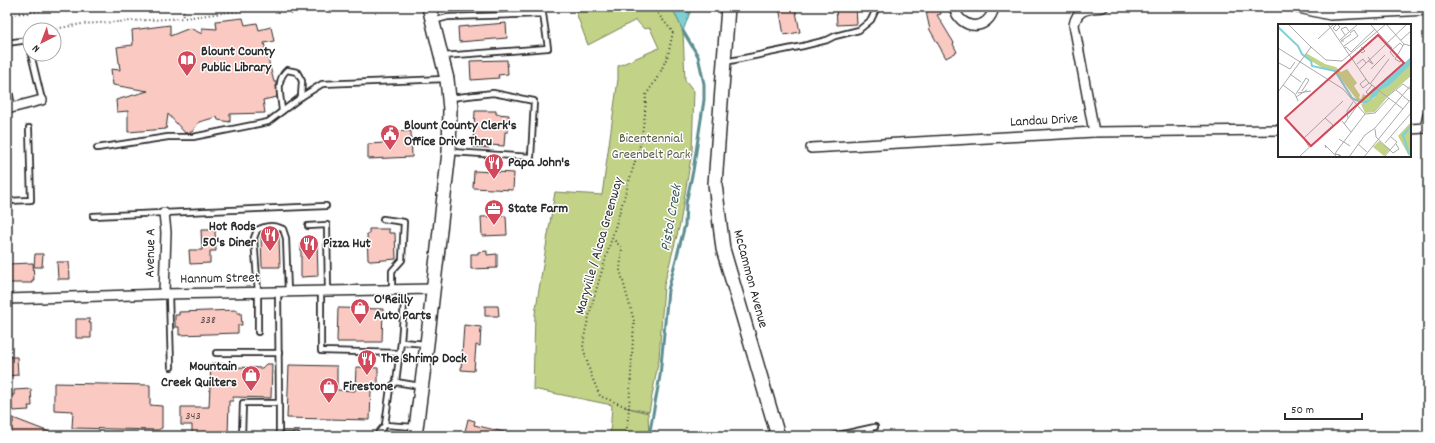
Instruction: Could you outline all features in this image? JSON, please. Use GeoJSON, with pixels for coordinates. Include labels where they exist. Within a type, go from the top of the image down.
{"type":"FeatureCollection","features":[{"type":"Feature","properties":{"kind":"street","name":"McCammon Avenue"},"geometry":{"type":"LineString","coordinates":[[728,7],[715,184],[723,249],[778,436]]}},
{"type":"Feature","properties":{"kind":"street"},"geometry":{"type":"LineString","coordinates":[[954,7],[960,19],[965,23],[972,25],[984,23],[989,19],[994,7]]}},
{"type":"Feature","properties":{"kind":"street"},"geometry":{"type":"LineString","coordinates":[[1094,132],[1074,25],[1075,18],[1079,13],[1085,10],[1103,7]]}},
{"type":"Feature","properties":{"kind":"street"},"geometry":{"type":"LineString","coordinates":[[1294,7],[1330,15],[1428,10]]}},
{"type":"Feature","properties":{"kind":"street"},"geometry":{"type":"LineString","coordinates":[[415,432],[434,288],[449,152],[450,109],[447,79],[430,12]]}},
{"type":"Feature","properties":{"kind":"street"},"geometry":{"type":"LineString","coordinates":[[10,108],[42,100]]}},
{"type":"Feature","properties":{"kind":"street"},"geometry":{"type":"LineString","coordinates":[[1411,129],[1425,128],[1428,115]]}},
{"type":"Feature","properties":{"kind":"street","name":"Landau Drive"},"geometry":{"type":"LineString","coordinates":[[811,148],[1094,132],[1278,130]]}},
{"type":"Feature","properties":{"kind":"street","name":"Avenue A"},"geometry":{"type":"LineString","coordinates":[[164,213],[166,232],[166,294]]}},
{"type":"Feature","properties":{"kind":"street","name":"Hannum Street"},"geometry":{"type":"LineString","coordinates":[[7,299],[166,294],[392,289],[404,290],[434,288]]}},
{"type":"Feature","properties":{"kind":"lane"},"geometry":{"type":"LineString","coordinates":[[724,62],[809,44],[859,30],[871,20],[877,7]]}},
{"type":"Feature","properties":{"kind":"lane"},"geometry":{"type":"LineString","coordinates":[[430,12],[448,17],[543,14],[548,48],[442,56]]}},
{"type":"Feature","properties":{"kind":"lane"},"geometry":{"type":"LineString","coordinates":[[7,43],[22,41]]}},
{"type":"Feature","properties":{"kind":"lane"},"geometry":{"type":"LineString","coordinates":[[33,62],[42,100]]}},
{"type":"Feature","properties":{"kind":"lane"},"geometry":{"type":"LineString","coordinates":[[282,111],[279,81],[282,74],[287,70],[297,72],[302,81],[301,97]]}},
{"type":"Feature","properties":{"kind":"lane"},"geometry":{"type":"LineString","coordinates":[[7,78],[10,108]]}},
{"type":"Feature","properties":{"kind":"lane"},"geometry":{"type":"LineString","coordinates":[[97,148],[168,137],[193,137],[262,124],[268,122],[301,97],[322,84],[447,79]]}},
{"type":"Feature","properties":{"kind":"lane"},"geometry":{"type":"LineString","coordinates":[[449,98],[493,93],[534,101],[531,157],[449,152]]}},
{"type":"Feature","properties":{"kind":"lane"},"geometry":{"type":"LineString","coordinates":[[7,201],[31,200],[29,128]]}},
{"type":"Feature","properties":{"kind":"lane"},"geometry":{"type":"LineString","coordinates":[[93,216],[326,206]]}},
{"type":"Feature","properties":{"kind":"lane"},"geometry":{"type":"LineString","coordinates":[[383,219],[404,222],[402,260],[392,271],[392,289]]}},
{"type":"Feature","properties":{"kind":"lane"},"geometry":{"type":"LineString","coordinates":[[258,332],[258,292],[254,238],[256,230],[264,226],[274,225],[283,229],[286,238],[288,292]]}},
{"type":"Feature","properties":{"kind":"lane"},"geometry":{"type":"LineString","coordinates":[[308,226],[327,225],[321,350],[400,353]]}},
{"type":"Feature","properties":{"kind":"lane"},"geometry":{"type":"LineString","coordinates":[[376,436],[385,425],[390,388],[396,382],[401,342],[404,290]]}},
{"type":"Feature","properties":{"kind":"lane"},"geometry":{"type":"LineString","coordinates":[[278,292],[279,436],[297,436]]}},
{"type":"Feature","properties":{"kind":"lane"},"geometry":{"type":"LineString","coordinates":[[166,294],[172,367]]}},
{"type":"Feature","properties":{"kind":"lane"},"geometry":{"type":"LineString","coordinates":[[401,342],[427,344]]}},
{"type":"Feature","properties":{"kind":"lane"},"geometry":{"type":"LineString","coordinates":[[216,353],[279,353]]}},
{"type":"Feature","properties":{"kind":"lane"},"geometry":{"type":"LineString","coordinates":[[396,382],[422,386]]}},
{"type":"Feature","properties":{"kind":"lane"},"geometry":{"type":"LineString","coordinates":[[242,436],[242,403],[279,403]]}},
{"type":"Feature","properties":{"kind":"lane"},"geometry":{"type":"LineString","coordinates":[[385,425],[415,432]]}},
{"type":"Feature","properties":{"kind":"lane"},"geometry":{"type":"LineString","coordinates":[[834,436],[875,427]]}},
{"type":"Feature","properties":{"kind":"path"},"geometry":{"type":"LineString","coordinates":[[7,14],[27,13],[61,7]]}},
{"type":"Feature","properties":{"kind":"path"},"geometry":{"type":"LineString","coordinates":[[183,7],[184,18]]}},
{"type":"Feature","properties":{"kind":"path"},"geometry":{"type":"LineString","coordinates":[[62,28],[82,24],[184,18],[269,7],[282,9],[292,14],[294,11],[293,7]]}},
{"type":"Feature","properties":{"kind":"path","name":"Maryville / Alcoa Greenway"},"geometry":{"type":"LineString","coordinates":[[629,408],[600,396],[591,375],[583,347],[594,297],[640,145],[645,114],[646,95],[659,75],[668,55],[673,32],[652,7]]}},
{"type":"Feature","properties":{"kind":"path"},"geometry":{"type":"LineString","coordinates":[[612,238],[622,248],[620,270],[634,322],[626,436]]}},
{"type":"Feature","properties":{"kind":"green space","name":"Bicentennial Greenbelt Park"},"geometry":{"type":"Polygon","coordinates":[[[574,7],[672,7],[683,31],[685,80],[694,91],[692,151],[680,224],[664,285],[659,358],[649,412],[624,407],[648,413],[649,436],[610,436],[612,405],[533,389],[535,314],[555,192],[602,195],[618,79],[618,66],[659,48],[650,28],[644,29],[636,20],[588,45],[574,7]]]}},
{"type":"Feature","properties":{"kind":"water"},"geometry":{"type":"Polygon","coordinates":[[[672,7],[692,7],[683,31],[672,7]]]}},
{"type":"Feature","properties":{"kind":"building"},"geometry":{"type":"Polygon","coordinates":[[[779,7],[795,7],[800,32],[784,35],[779,7]]]}},
{"type":"Feature","properties":{"kind":"building"},"geometry":{"type":"Polygon","coordinates":[[[836,7],[856,7],[857,24],[837,25],[836,7]]]}},
{"type":"Feature","properties":{"kind":"building"},"geometry":{"type":"Polygon","coordinates":[[[925,7],[940,7],[941,14],[937,15],[954,43],[953,44],[957,52],[946,58],[930,30],[925,7]]]}},
{"type":"Feature","properties":{"kind":"building","name":"Blount County Public Library"},"geometry":{"type":"Polygon","coordinates":[[[243,18],[245,25],[257,23],[259,30],[271,27],[274,41],[264,43],[274,82],[276,82],[277,97],[263,100],[265,113],[230,114],[230,122],[218,120],[217,117],[199,122],[192,132],[185,133],[168,114],[166,129],[128,132],[128,111],[117,112],[116,100],[148,91],[113,85],[111,69],[120,70],[117,47],[133,45],[132,30],[170,25],[170,36],[190,28],[202,34],[202,28],[217,29],[216,21],[243,18]]]}},
{"type":"Feature","properties":{"kind":"building"},"geometry":{"type":"Polygon","coordinates":[[[506,23],[507,38],[459,42],[458,27],[506,23]]]}},
{"type":"Feature","properties":{"kind":"building"},"geometry":{"type":"Polygon","coordinates":[[[507,60],[508,74],[498,75],[499,78],[471,80],[470,61],[507,60]]]}},
{"type":"Feature","properties":{"kind":"building"},"geometry":{"type":"Polygon","coordinates":[[[475,111],[496,111],[496,114],[509,115],[508,132],[505,132],[504,146],[489,145],[489,148],[473,147],[475,111]]]}},
{"type":"Feature","properties":{"kind":"building","name":"Blount County Clerk's Office Drive Thru"},"geometry":{"type":"Polygon","coordinates":[[[411,131],[412,157],[368,159],[368,144],[385,143],[385,132],[411,131]]]}},
{"type":"Feature","properties":{"kind":"building","name":"Papa John's"},"geometry":{"type":"Polygon","coordinates":[[[474,171],[514,173],[513,190],[473,188],[474,171]]]}},
{"type":"Feature","properties":{"kind":"building","name":"State Farm"},"geometry":{"type":"Polygon","coordinates":[[[506,216],[507,235],[482,236],[481,217],[506,216]]]}},
{"type":"Feature","properties":{"kind":"building"},"geometry":{"type":"Polygon","coordinates":[[[369,229],[389,229],[389,233],[395,233],[396,259],[372,261],[368,259],[367,234],[369,234],[369,229]]]}},
{"type":"Feature","properties":{"kind":"building"},"geometry":{"type":"Polygon","coordinates":[[[201,230],[215,230],[216,251],[210,251],[210,263],[190,264],[189,250],[202,250],[201,230]]]}},
{"type":"Feature","properties":{"kind":"building","name":"Hot Rods 50's Diner"},"geometry":{"type":"Polygon","coordinates":[[[261,237],[279,237],[280,267],[262,267],[261,237]]]}},
{"type":"Feature","properties":{"kind":"building","name":"Pizza Hut"},"geometry":{"type":"Polygon","coordinates":[[[317,241],[318,276],[301,277],[301,242],[317,241]]]}},
{"type":"Feature","properties":{"kind":"building"},"geometry":{"type":"Polygon","coordinates":[[[487,251],[487,255],[497,254],[497,268],[471,269],[471,254],[478,254],[478,252],[487,251]]]}},
{"type":"Feature","properties":{"kind":"building"},"geometry":{"type":"Polygon","coordinates":[[[35,254],[43,254],[42,267],[34,267],[35,254]]]}},
{"type":"Feature","properties":{"kind":"building"},"geometry":{"type":"Polygon","coordinates":[[[57,262],[69,262],[70,279],[58,279],[57,262]]]}},
{"type":"Feature","properties":{"kind":"building"},"geometry":{"type":"Polygon","coordinates":[[[33,263],[34,280],[32,280],[32,283],[7,283],[7,264],[33,263]]]}},
{"type":"Feature","properties":{"kind":"building"},"geometry":{"type":"Polygon","coordinates":[[[485,306],[498,306],[499,316],[485,316],[485,306]]]}},
{"type":"Feature","properties":{"kind":"building","name":"O'Reilly Auto Parts"},"geometry":{"type":"Polygon","coordinates":[[[338,308],[383,309],[382,342],[337,342],[338,308]]]}},
{"type":"Feature","properties":{"kind":"building"},"geometry":{"type":"Polygon","coordinates":[[[237,310],[237,313],[241,313],[242,325],[238,325],[238,333],[179,335],[179,327],[175,327],[175,315],[179,315],[179,312],[237,310]]]}},
{"type":"Feature","properties":{"kind":"building"},"geometry":{"type":"Polygon","coordinates":[[[76,319],[90,319],[89,323],[91,323],[91,338],[76,338],[76,319]]]}},
{"type":"Feature","properties":{"kind":"building"},"geometry":{"type":"Polygon","coordinates":[[[464,325],[481,327],[480,346],[476,345],[474,371],[461,370],[464,325]]]}},
{"type":"Feature","properties":{"kind":"building"},"geometry":{"type":"Polygon","coordinates":[[[7,357],[17,357],[18,375],[7,376],[7,357]]]}},
{"type":"Feature","properties":{"kind":"building"},"geometry":{"type":"Polygon","coordinates":[[[211,363],[234,364],[234,367],[262,368],[266,364],[272,364],[271,398],[233,397],[233,401],[229,401],[228,436],[192,436],[192,425],[181,425],[181,407],[209,407],[211,363]]]}},
{"type":"Feature","properties":{"kind":"building","name":"Firestone"},"geometry":{"type":"Polygon","coordinates":[[[289,365],[337,366],[337,390],[355,391],[356,367],[378,368],[378,385],[376,385],[376,391],[371,391],[370,420],[287,418],[289,365]]]}},
{"type":"Feature","properties":{"kind":"building"},"geometry":{"type":"Polygon","coordinates":[[[54,383],[150,385],[150,405],[162,406],[162,428],[158,430],[72,428],[73,411],[54,410],[54,383]]]}},
{"type":"Feature","properties":{"kind":"building"},"geometry":{"type":"Polygon","coordinates":[[[31,389],[32,406],[28,406],[29,410],[12,411],[11,395],[14,395],[14,390],[31,389]]]}},
{"type":"Feature","properties":{"kind":"building"},"geometry":{"type":"Polygon","coordinates":[[[13,418],[57,436],[7,436],[7,422],[13,423],[13,418]]]}},
{"type":"Feature","properties":{"kind":"building"},"geometry":{"type":"Polygon","coordinates":[[[468,419],[475,421],[474,425],[508,433],[507,436],[464,436],[468,419]]]}},
{"type":"Feature","properties":{"kind":"waterway","name":"Pistol Creek"},"geometry":{"type":"LineString","coordinates":[[649,436],[660,376],[668,290],[685,225],[686,203],[693,171],[704,100],[704,84],[698,56],[683,31]]}},
{"type":"Feature","properties":{"kind":"place","name":"Blount County Public Library"},"geometry":{"type":"Point","coordinates":[187,77]}},
{"type":"Feature","properties":{"kind":"place","name":"Blount County Clerk's Office Drive Thru"},"geometry":{"type":"Point","coordinates":[390,151]}},
{"type":"Feature","properties":{"kind":"place","name":"Papa John's"},"geometry":{"type":"Point","coordinates":[494,180]}},
{"type":"Feature","properties":{"kind":"place","name":"State Farm"},"geometry":{"type":"Point","coordinates":[494,226]}},
{"type":"Feature","properties":{"kind":"place","name":"Hot Rods 50's Diner"},"geometry":{"type":"Point","coordinates":[270,252]}},
{"type":"Feature","properties":{"kind":"place","name":"Pizza Hut"},"geometry":{"type":"Point","coordinates":[309,261]}},
{"type":"Feature","properties":{"kind":"place","name":"O'Reilly Auto Parts"},"geometry":{"type":"Point","coordinates":[360,325]}},
{"type":"Feature","properties":{"kind":"place","name":"The Shrimp Dock"},"geometry":{"type":"Point","coordinates":[367,376]}},
{"type":"Feature","properties":{"kind":"place","name":"Mountain Creek Quilters"},"geometry":{"type":"Point","coordinates":[251,392]}},
{"type":"Feature","properties":{"kind":"place","name":"Firestone"},"geometry":{"type":"Point","coordinates":[329,404]}}]}
